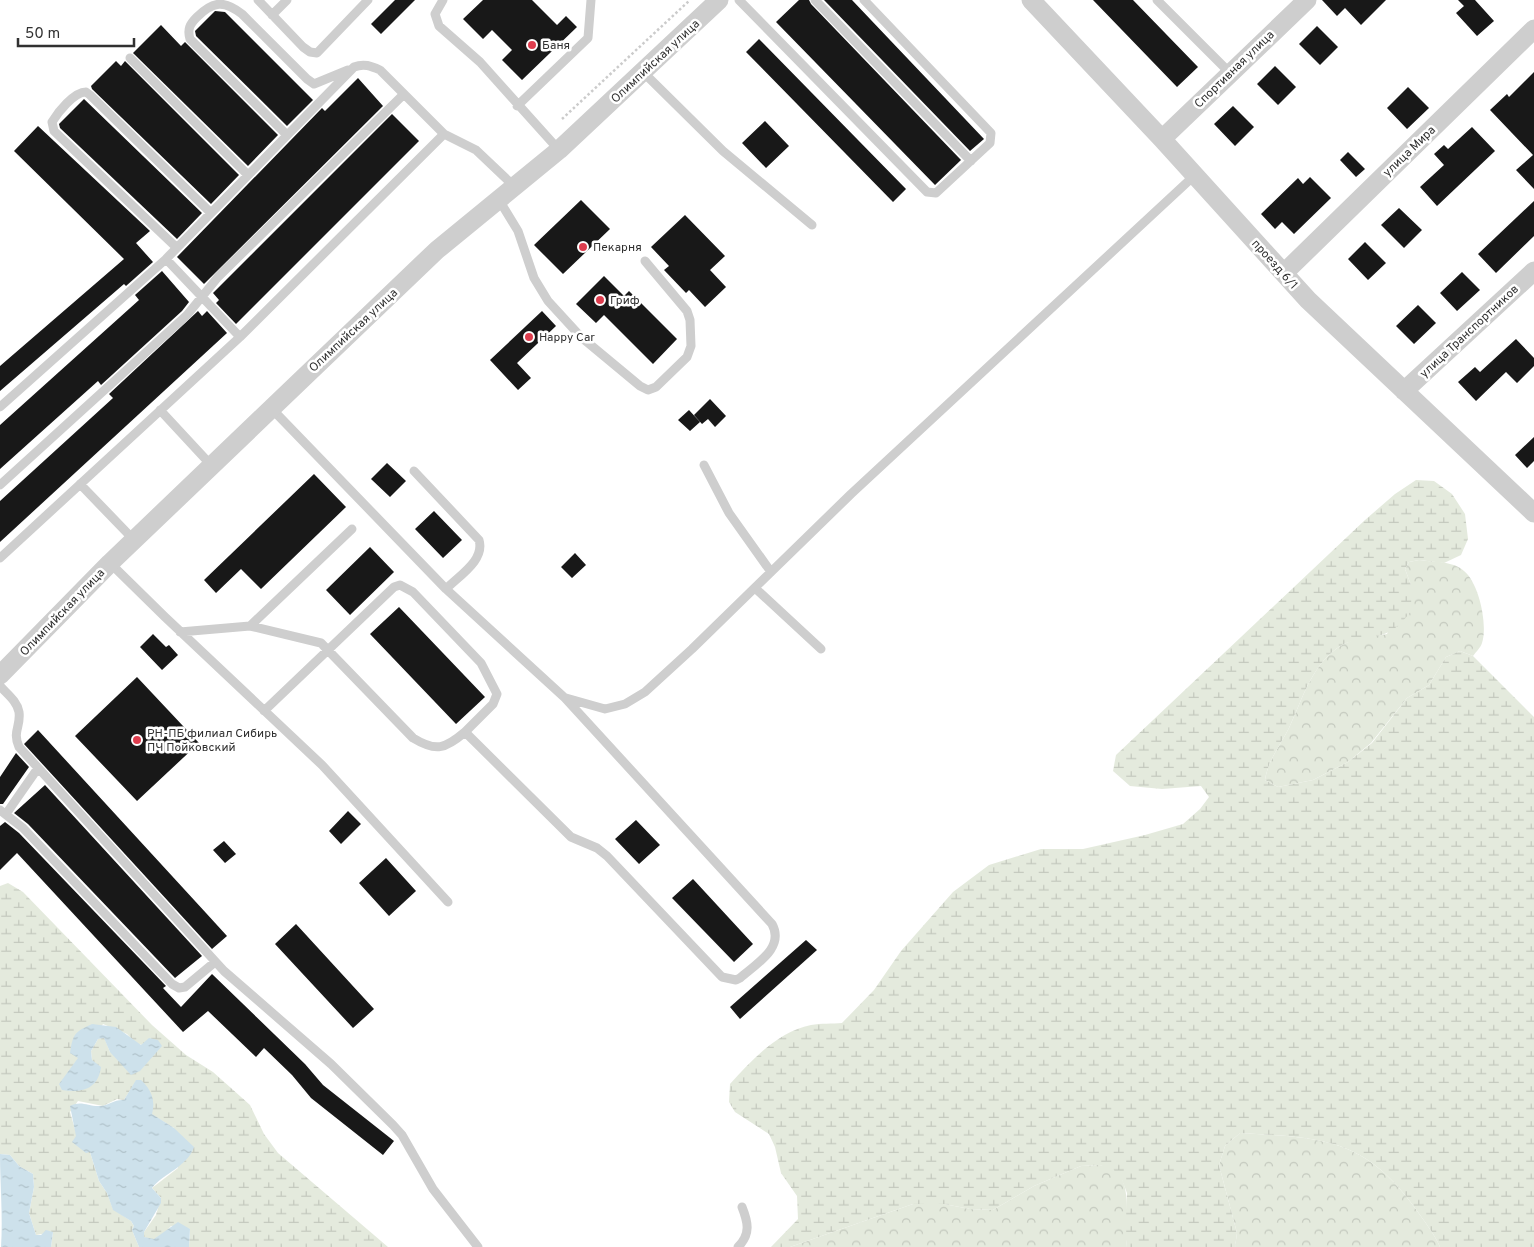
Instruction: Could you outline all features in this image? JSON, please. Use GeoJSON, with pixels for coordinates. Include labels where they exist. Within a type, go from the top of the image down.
{"type":"FeatureCollection","features":[{"type":"Feature","properties":{"kind":"street","name":"проезд 6/1"},"geometry":{"type":"LineString","coordinates":[[1031,0],[1345,337],[1534,513]]}},
{"type":"Feature","properties":{"kind":"street","name":"Спортивная улица"},"geometry":{"type":"LineString","coordinates":[[1162,139],[1307,0]]}},
{"type":"Feature","properties":{"kind":"street","name":"Олимпийская улица"},"geometry":{"type":"LineString","coordinates":[[0,675],[110,563],[437,250],[559,150],[717,1]]}},
{"type":"Feature","properties":{"kind":"street","name":"улица Мира"},"geometry":{"type":"LineString","coordinates":[[1284,273],[1534,29]]}},
{"type":"Feature","properties":{"kind":"street","name":"улица Транспортников"},"geometry":{"type":"LineString","coordinates":[[1404,391],[1534,271]]}},
{"type":"Feature","properties":{"kind":"lane"},"geometry":{"type":"LineString","coordinates":[[258,0],[304,47],[310,52],[317,53],[368,0]]}},
{"type":"Feature","properties":{"kind":"lane"},"geometry":{"type":"LineString","coordinates":[[272,15],[287,0]]}},
{"type":"Feature","properties":{"kind":"lane"},"geometry":{"type":"LineString","coordinates":[[443,0],[435,14],[439,26],[480,62],[517,106],[559,150]]}},
{"type":"Feature","properties":{"kind":"lane"},"geometry":{"type":"LineString","coordinates":[[517,106],[588,38],[591,0]]}},
{"type":"Feature","properties":{"kind":"lane"},"geometry":{"type":"LineString","coordinates":[[739,0],[927,192],[936,193],[990,143],[992,138],[987,126],[864,0]]}},
{"type":"Feature","properties":{"kind":"lane"},"geometry":{"type":"LineString","coordinates":[[815,0],[970,161]]}},
{"type":"Feature","properties":{"kind":"lane"},"geometry":{"type":"LineString","coordinates":[[1157,0],[1230,73]]}},
{"type":"Feature","properties":{"kind":"lane"},"geometry":{"type":"LineString","coordinates":[[287,135],[190,39],[188,32],[190,24],[213,4],[221,3],[237,9],[307,80],[314,84],[361,64],[370,65],[380,70],[444,134],[476,150],[515,187]]}},
{"type":"Feature","properties":{"kind":"lane"},"geometry":{"type":"LineString","coordinates":[[130,58],[248,175]]}},
{"type":"Feature","properties":{"kind":"lane"},"geometry":{"type":"LineString","coordinates":[[0,406],[166,260],[354,67]]}},
{"type":"Feature","properties":{"kind":"lane"},"geometry":{"type":"LineString","coordinates":[[643,72],[723,151],[812,225]]}},
{"type":"Feature","properties":{"kind":"lane"},"geometry":{"type":"LineString","coordinates":[[176,248],[54,132],[52,122],[55,117],[77,94],[86,92],[90,95],[211,213]]}},
{"type":"Feature","properties":{"kind":"lane"},"geometry":{"type":"LineString","coordinates":[[0,485],[187,315],[218,277],[404,94]]}},
{"type":"Feature","properties":{"kind":"lane"},"geometry":{"type":"LineString","coordinates":[[0,558],[240,337],[444,134]]}},
{"type":"Feature","properties":{"kind":"lane"},"geometry":{"type":"LineString","coordinates":[[565,698],[605,709],[634,700],[692,649],[851,494],[1195,174]]}},
{"type":"Feature","properties":{"kind":"lane"},"geometry":{"type":"LineString","coordinates":[[499,200],[515,225],[534,278],[548,301],[581,337],[640,386],[648,390],[656,387],[688,356],[691,346],[687,311],[645,261]]}},
{"type":"Feature","properties":{"kind":"lane"},"geometry":{"type":"LineString","coordinates":[[166,260],[240,337]]}},
{"type":"Feature","properties":{"kind":"lane"},"geometry":{"type":"LineString","coordinates":[[270,408],[446,589],[565,698],[772,924],[777,932],[776,943],[740,978],[729,980],[716,972],[607,856],[597,848],[571,837],[465,732]]}},
{"type":"Feature","properties":{"kind":"lane"},"geometry":{"type":"LineString","coordinates":[[160,410],[211,465]]}},
{"type":"Feature","properties":{"kind":"lane"},"geometry":{"type":"LineString","coordinates":[[704,465],[729,513],[771,572]]}},
{"type":"Feature","properties":{"kind":"lane"},"geometry":{"type":"LineString","coordinates":[[414,471],[479,540],[482,549],[479,557],[446,589]]}},
{"type":"Feature","properties":{"kind":"lane"},"geometry":{"type":"LineString","coordinates":[[80,484],[134,540]]}},
{"type":"Feature","properties":{"kind":"lane"},"geometry":{"type":"LineString","coordinates":[[250,626],[352,529]]}},
{"type":"Feature","properties":{"kind":"lane"},"geometry":{"type":"LineString","coordinates":[[110,563],[180,632],[322,765],[448,902]]}},
{"type":"Feature","properties":{"kind":"lane"},"geometry":{"type":"LineString","coordinates":[[180,632],[250,626],[311,639],[329,649],[413,738],[433,748],[452,744],[493,704],[497,694],[481,663],[407,588],[400,585],[394,587],[329,649],[264,711]]}},
{"type":"Feature","properties":{"kind":"lane"},"geometry":{"type":"LineString","coordinates":[[755,588],[821,650]]}},
{"type":"Feature","properties":{"kind":"lane"},"geometry":{"type":"LineString","coordinates":[[0,686],[15,702],[18,712],[15,739],[19,748],[215,962],[244,990],[331,1064],[384,1115],[402,1135],[433,1189],[478,1247]]}},
{"type":"Feature","properties":{"kind":"lane"},"geometry":{"type":"LineString","coordinates":[[38,768],[3,812],[23,828],[172,984],[179,988],[185,987],[215,962]]}},
{"type":"Feature","properties":{"kind":"lane"},"geometry":{"type":"LineString","coordinates":[[738,1247],[748,1232],[748,1221],[742,1207]]}},
{"type":"Feature","properties":{"kind":"path"},"geometry":{"type":"LineString","coordinates":[[562,119],[690,0]]}},
{"type":"Feature","properties":{"kind":"green space"},"geometry":{"type":"Polygon","coordinates":[[[1416,480],[1434,481],[1452,494],[1465,514],[1468,539],[1461,555],[1444,563],[1419,560],[1409,562],[1405,569],[1411,585],[1412,610],[1400,624],[1390,631],[1378,636],[1344,644],[1323,661],[1304,693],[1289,728],[1272,760],[1265,780],[1278,787],[1313,780],[1348,762],[1372,743],[1407,698],[1429,685],[1446,657],[1460,651],[1473,656],[1534,717],[1534,1247],[1440,1247],[1425,1222],[1396,1185],[1377,1167],[1358,1154],[1317,1140],[1240,1133],[1225,1146],[1219,1165],[1237,1233],[1235,1247],[1127,1247],[1125,1232],[1127,1193],[1122,1180],[1113,1169],[1099,1165],[1081,1166],[1034,1186],[993,1210],[970,1209],[944,1204],[913,1204],[790,1247],[771,1247],[798,1219],[797,1196],[781,1173],[775,1147],[769,1134],[735,1112],[729,1102],[730,1084],[766,1048],[787,1034],[811,1025],[842,1023],[874,990],[901,951],[953,892],[989,865],[1041,849],[1083,849],[1183,824],[1200,809],[1209,797],[1201,786],[1162,789],[1130,786],[1113,771],[1116,755],[1365,520],[1395,494],[1416,480]]]}},
{"type":"Feature","properties":{"kind":"green space"},"geometry":{"type":"Polygon","coordinates":[[[1419,560],[1455,565],[1469,577],[1478,594],[1483,615],[1484,635],[1480,648],[1473,656],[1460,651],[1446,657],[1429,685],[1407,698],[1371,743],[1348,762],[1313,780],[1278,787],[1265,780],[1272,760],[1289,728],[1304,693],[1323,661],[1342,645],[1358,639],[1387,634],[1411,585],[1405,569],[1409,562],[1419,560]]]}},
{"type":"Feature","properties":{"kind":"green space"},"geometry":{"type":"Polygon","coordinates":[[[8,883],[23,892],[152,1025],[186,1055],[213,1072],[250,1105],[264,1134],[278,1153],[388,1247],[189,1247],[190,1229],[171,1226],[156,1239],[144,1237],[144,1232],[156,1215],[161,1198],[152,1188],[178,1168],[174,1128],[151,1114],[136,1081],[124,1100],[117,1099],[103,1106],[78,1101],[70,1112],[77,1136],[90,1152],[99,1181],[107,1193],[113,1209],[131,1221],[134,1226],[132,1230],[139,1247],[51,1247],[53,1232],[36,1235],[29,1213],[34,1187],[33,1174],[19,1166],[10,1155],[0,1154],[0,886],[8,883]],[[103,1024],[75,1065],[92,1060],[91,1051],[98,1039],[104,1037],[110,1052],[142,1045],[135,1043],[127,1034],[103,1024]]]}},
{"type":"Feature","properties":{"kind":"green space"},"geometry":{"type":"Polygon","coordinates":[[[1240,1133],[1317,1140],[1358,1154],[1377,1167],[1396,1185],[1425,1222],[1440,1247],[1235,1247],[1237,1233],[1219,1165],[1225,1146],[1240,1133]]]}},
{"type":"Feature","properties":{"kind":"green space"},"geometry":{"type":"Polygon","coordinates":[[[1099,1165],[1114,1169],[1124,1184],[1127,1205],[1127,1247],[790,1247],[913,1204],[944,1204],[970,1209],[993,1210],[1034,1186],[1081,1166],[1099,1165]]]}},
{"type":"Feature","properties":{"kind":"water"},"geometry":{"type":"Polygon","coordinates":[[[92,1024],[116,1027],[141,1045],[149,1038],[158,1040],[162,1046],[140,1071],[131,1075],[110,1052],[104,1038],[98,1039],[91,1051],[92,1060],[101,1067],[96,1081],[88,1088],[82,1090],[62,1090],[59,1084],[78,1058],[70,1053],[72,1041],[78,1031],[92,1024]]]}},
{"type":"Feature","properties":{"kind":"water"},"geometry":{"type":"Polygon","coordinates":[[[136,1080],[141,1080],[150,1091],[153,1100],[152,1114],[174,1128],[194,1147],[191,1154],[181,1165],[152,1188],[161,1198],[161,1203],[144,1232],[144,1237],[154,1239],[178,1222],[190,1229],[189,1247],[139,1247],[132,1230],[134,1226],[131,1221],[113,1210],[107,1193],[99,1181],[90,1152],[86,1153],[72,1142],[76,1136],[70,1106],[82,1104],[101,1106],[118,1100],[124,1100],[136,1080]]]}},
{"type":"Feature","properties":{"kind":"water"},"geometry":{"type":"Polygon","coordinates":[[[0,1154],[10,1155],[19,1166],[33,1174],[34,1187],[29,1213],[36,1235],[41,1235],[46,1230],[53,1232],[51,1247],[1,1247],[0,1154]]]}},
{"type":"Feature","properties":{"kind":"building"},"geometry":{"type":"Polygon","coordinates":[[[395,0],[415,0],[381,34],[371,24],[395,0]]]}},
{"type":"Feature","properties":{"kind":"building","name":"Баня"},"geometry":{"type":"Polygon","coordinates":[[[483,0],[532,0],[557,25],[566,16],[577,27],[522,80],[502,60],[512,50],[492,30],[483,39],[463,19],[483,0]]]}},
{"type":"Feature","properties":{"kind":"building"},"geometry":{"type":"Polygon","coordinates":[[[799,0],[809,0],[961,160],[935,185],[776,22],[799,0]]]}},
{"type":"Feature","properties":{"kind":"building"},"geometry":{"type":"Polygon","coordinates":[[[824,0],[852,0],[984,139],[970,151],[824,0]]]}},
{"type":"Feature","properties":{"kind":"building"},"geometry":{"type":"Polygon","coordinates":[[[1093,0],[1133,0],[1198,67],[1177,87],[1093,0]]]}},
{"type":"Feature","properties":{"kind":"building"},"geometry":{"type":"Polygon","coordinates":[[[1322,0],[1386,0],[1361,25],[1345,8],[1337,16],[1322,0]]]}},
{"type":"Feature","properties":{"kind":"building"},"geometry":{"type":"Polygon","coordinates":[[[1458,0],[1475,0],[1494,21],[1477,36],[1456,13],[1464,6],[1458,0]]]}},
{"type":"Feature","properties":{"kind":"building"},"geometry":{"type":"Polygon","coordinates":[[[215,11],[225,12],[313,100],[287,126],[196,36],[195,31],[215,11]]]}},
{"type":"Feature","properties":{"kind":"building"},"geometry":{"type":"Polygon","coordinates":[[[161,25],[181,46],[185,42],[278,135],[248,166],[133,53],[161,25]]]}},
{"type":"Feature","properties":{"kind":"building"},"geometry":{"type":"Polygon","coordinates":[[[1317,26],[1338,47],[1320,65],[1299,44],[1317,26]]]}},
{"type":"Feature","properties":{"kind":"building"},"geometry":{"type":"Polygon","coordinates":[[[759,39],[906,189],[893,202],[746,52],[759,39]]]}},
{"type":"Feature","properties":{"kind":"building"},"geometry":{"type":"Polygon","coordinates":[[[116,61],[121,66],[125,61],[239,175],[211,204],[92,89],[91,86],[116,61]]]}},
{"type":"Feature","properties":{"kind":"building"},"geometry":{"type":"Polygon","coordinates":[[[1275,66],[1296,87],[1278,105],[1257,84],[1275,66]]]}},
{"type":"Feature","properties":{"kind":"building"},"geometry":{"type":"Polygon","coordinates":[[[1534,72],[1534,189],[1516,170],[1533,155],[1490,110],[1507,94],[1509,97],[1534,72]]]}},
{"type":"Feature","properties":{"kind":"building"},"geometry":{"type":"Polygon","coordinates":[[[358,78],[383,106],[204,284],[177,257],[322,108],[325,111],[358,78]]]}},
{"type":"Feature","properties":{"kind":"building"},"geometry":{"type":"Polygon","coordinates":[[[1408,87],[1429,108],[1407,129],[1387,108],[1408,87]]]}},
{"type":"Feature","properties":{"kind":"building"},"geometry":{"type":"Polygon","coordinates":[[[84,99],[202,213],[177,239],[60,128],[59,124],[84,99]]]}},
{"type":"Feature","properties":{"kind":"building"},"geometry":{"type":"Polygon","coordinates":[[[1233,106],[1254,127],[1235,146],[1214,124],[1233,106]]]}},
{"type":"Feature","properties":{"kind":"building"},"geometry":{"type":"Polygon","coordinates":[[[392,114],[419,141],[236,324],[216,303],[219,300],[213,293],[392,114]]]}},
{"type":"Feature","properties":{"kind":"building"},"geometry":{"type":"Polygon","coordinates":[[[765,121],[789,146],[766,168],[742,143],[765,121]]]}},
{"type":"Feature","properties":{"kind":"building"},"geometry":{"type":"Polygon","coordinates":[[[38,126],[150,231],[136,243],[153,262],[126,286],[124,284],[0,391],[0,366],[124,259],[14,151],[38,126]]]}},
{"type":"Feature","properties":{"kind":"building"},"geometry":{"type":"Polygon","coordinates":[[[1472,127],[1495,151],[1437,206],[1420,187],[1444,165],[1434,154],[1444,145],[1448,149],[1472,127]]]}},
{"type":"Feature","properties":{"kind":"building"},"geometry":{"type":"Polygon","coordinates":[[[1348,152],[1365,169],[1356,177],[1340,160],[1348,152]]]}},
{"type":"Feature","properties":{"kind":"building"},"geometry":{"type":"Polygon","coordinates":[[[1310,177],[1331,198],[1294,234],[1282,222],[1275,229],[1261,214],[1298,178],[1303,184],[1310,177]]]}},
{"type":"Feature","properties":{"kind":"building"},"geometry":{"type":"Polygon","coordinates":[[[581,200],[610,229],[563,274],[534,245],[581,200]]]}},
{"type":"Feature","properties":{"kind":"building"},"geometry":{"type":"Polygon","coordinates":[[[1534,201],[1534,236],[1496,273],[1478,254],[1534,201]]]}},
{"type":"Feature","properties":{"kind":"building"},"geometry":{"type":"Polygon","coordinates":[[[1399,208],[1422,230],[1404,248],[1381,225],[1399,208]]]}},
{"type":"Feature","properties":{"kind":"building"},"geometry":{"type":"Polygon","coordinates":[[[685,215],[725,256],[710,270],[726,287],[705,307],[689,290],[686,293],[664,270],[669,266],[651,247],[685,215]]]}},
{"type":"Feature","properties":{"kind":"building"},"geometry":{"type":"Polygon","coordinates":[[[1365,242],[1386,263],[1368,280],[1348,259],[1365,242]]]}},
{"type":"Feature","properties":{"kind":"building"},"geometry":{"type":"Polygon","coordinates":[[[162,271],[189,302],[182,311],[101,385],[98,381],[0,469],[0,425],[139,300],[135,295],[162,271]]]}},
{"type":"Feature","properties":{"kind":"building"},"geometry":{"type":"Polygon","coordinates":[[[1462,272],[1480,290],[1457,311],[1440,293],[1462,272]]]}},
{"type":"Feature","properties":{"kind":"building"},"geometry":{"type":"Polygon","coordinates":[[[604,276],[624,296],[629,291],[677,339],[653,364],[604,315],[596,323],[576,304],[604,276]]]}},
{"type":"Feature","properties":{"kind":"building"},"geometry":{"type":"Polygon","coordinates":[[[1418,305],[1436,323],[1414,344],[1396,326],[1418,305]]]}},
{"type":"Feature","properties":{"kind":"building"},"geometry":{"type":"Polygon","coordinates":[[[198,311],[202,316],[207,311],[227,333],[0,542],[0,501],[113,398],[109,394],[198,311]]]}},
{"type":"Feature","properties":{"kind":"building","name":"Happy Car"},"geometry":{"type":"Polygon","coordinates":[[[542,311],[556,326],[517,363],[531,378],[518,390],[490,360],[542,311]]]}},
{"type":"Feature","properties":{"kind":"building"},"geometry":{"type":"Polygon","coordinates":[[[1516,339],[1534,358],[1534,366],[1517,383],[1506,372],[1476,401],[1458,382],[1475,367],[1480,372],[1516,339]]]}},
{"type":"Feature","properties":{"kind":"building"},"geometry":{"type":"Polygon","coordinates":[[[710,399],[726,416],[715,427],[708,419],[702,424],[694,415],[710,399]]]}},
{"type":"Feature","properties":{"kind":"building"},"geometry":{"type":"Polygon","coordinates":[[[689,410],[700,422],[690,431],[678,420],[689,410]]]}},
{"type":"Feature","properties":{"kind":"building"},"geometry":{"type":"Polygon","coordinates":[[[1534,437],[1534,461],[1527,468],[1515,455],[1534,437]]]}},
{"type":"Feature","properties":{"kind":"building"},"geometry":{"type":"Polygon","coordinates":[[[387,463],[406,481],[390,497],[371,479],[387,463]]]}},
{"type":"Feature","properties":{"kind":"building"},"geometry":{"type":"Polygon","coordinates":[[[314,474],[346,507],[261,589],[241,569],[216,593],[204,580],[314,474]]]}},
{"type":"Feature","properties":{"kind":"building"},"geometry":{"type":"Polygon","coordinates":[[[434,511],[462,540],[443,558],[415,529],[434,511]]]}},
{"type":"Feature","properties":{"kind":"building"},"geometry":{"type":"Polygon","coordinates":[[[370,547],[394,572],[350,615],[326,590],[370,547]]]}},
{"type":"Feature","properties":{"kind":"building"},"geometry":{"type":"Polygon","coordinates":[[[575,553],[586,565],[572,578],[561,567],[575,553]]]}},
{"type":"Feature","properties":{"kind":"building"},"geometry":{"type":"Polygon","coordinates":[[[399,607],[485,697],[456,724],[370,634],[399,607]]]}},
{"type":"Feature","properties":{"kind":"building"},"geometry":{"type":"Polygon","coordinates":[[[153,634],[166,647],[169,645],[178,655],[162,670],[140,647],[153,634]]]}},
{"type":"Feature","properties":{"kind":"building"},"geometry":{"type":"Polygon","coordinates":[[[137,677],[199,743],[137,801],[75,736],[137,677]]]}},
{"type":"Feature","properties":{"kind":"building"},"geometry":{"type":"Polygon","coordinates":[[[38,730],[227,936],[212,949],[24,744],[38,730]]]}},
{"type":"Feature","properties":{"kind":"building"},"geometry":{"type":"Polygon","coordinates":[[[16,753],[29,767],[3,804],[0,804],[0,777],[16,753]]]}},
{"type":"Feature","properties":{"kind":"building"},"geometry":{"type":"Polygon","coordinates":[[[45,785],[202,956],[175,978],[28,824],[14,813],[45,785]]]}},
{"type":"Feature","properties":{"kind":"building"},"geometry":{"type":"Polygon","coordinates":[[[348,811],[361,824],[341,844],[329,831],[348,811]]]}},
{"type":"Feature","properties":{"kind":"building"},"geometry":{"type":"Polygon","coordinates":[[[636,820],[660,845],[639,864],[615,839],[636,820]]]}},
{"type":"Feature","properties":{"kind":"building"},"geometry":{"type":"Polygon","coordinates":[[[5,822],[19,833],[166,986],[163,988],[181,1007],[212,974],[305,1064],[323,1085],[394,1141],[383,1155],[311,1098],[292,1075],[264,1048],[256,1057],[208,1011],[183,1032],[17,853],[0,870],[0,826],[5,822]]]}},
{"type":"Feature","properties":{"kind":"building"},"geometry":{"type":"Polygon","coordinates":[[[224,841],[236,854],[225,863],[213,850],[224,841]]]}},
{"type":"Feature","properties":{"kind":"building"},"geometry":{"type":"Polygon","coordinates":[[[386,858],[416,891],[389,916],[359,883],[386,858]]]}},
{"type":"Feature","properties":{"kind":"building"},"geometry":{"type":"Polygon","coordinates":[[[693,879],[753,944],[734,962],[672,898],[693,879]]]}},
{"type":"Feature","properties":{"kind":"building"},"geometry":{"type":"Polygon","coordinates":[[[296,924],[374,1009],[353,1028],[275,944],[296,924]]]}},
{"type":"Feature","properties":{"kind":"building"},"geometry":{"type":"Polygon","coordinates":[[[806,940],[817,950],[740,1019],[730,1007],[806,940]]]}},
{"type":"Feature","properties":{"kind":"place","name":"Баня"},"geometry":{"type":"Point","coordinates":[532,45]}},
{"type":"Feature","properties":{"kind":"place","name":"Пекарня"},"geometry":{"type":"Point","coordinates":[583,247]}},
{"type":"Feature","properties":{"kind":"place","name":"Гриф"},"geometry":{"type":"Point","coordinates":[600,300]}},
{"type":"Feature","properties":{"kind":"place","name":"Happy Car"},"geometry":{"type":"Point","coordinates":[529,337]}},
{"type":"Feature","properties":{"kind":"place","name":"РН-ПБ филиал Сибирь ПЧ Пойковский"},"geometry":{"type":"Point","coordinates":[137,740]}}]}
